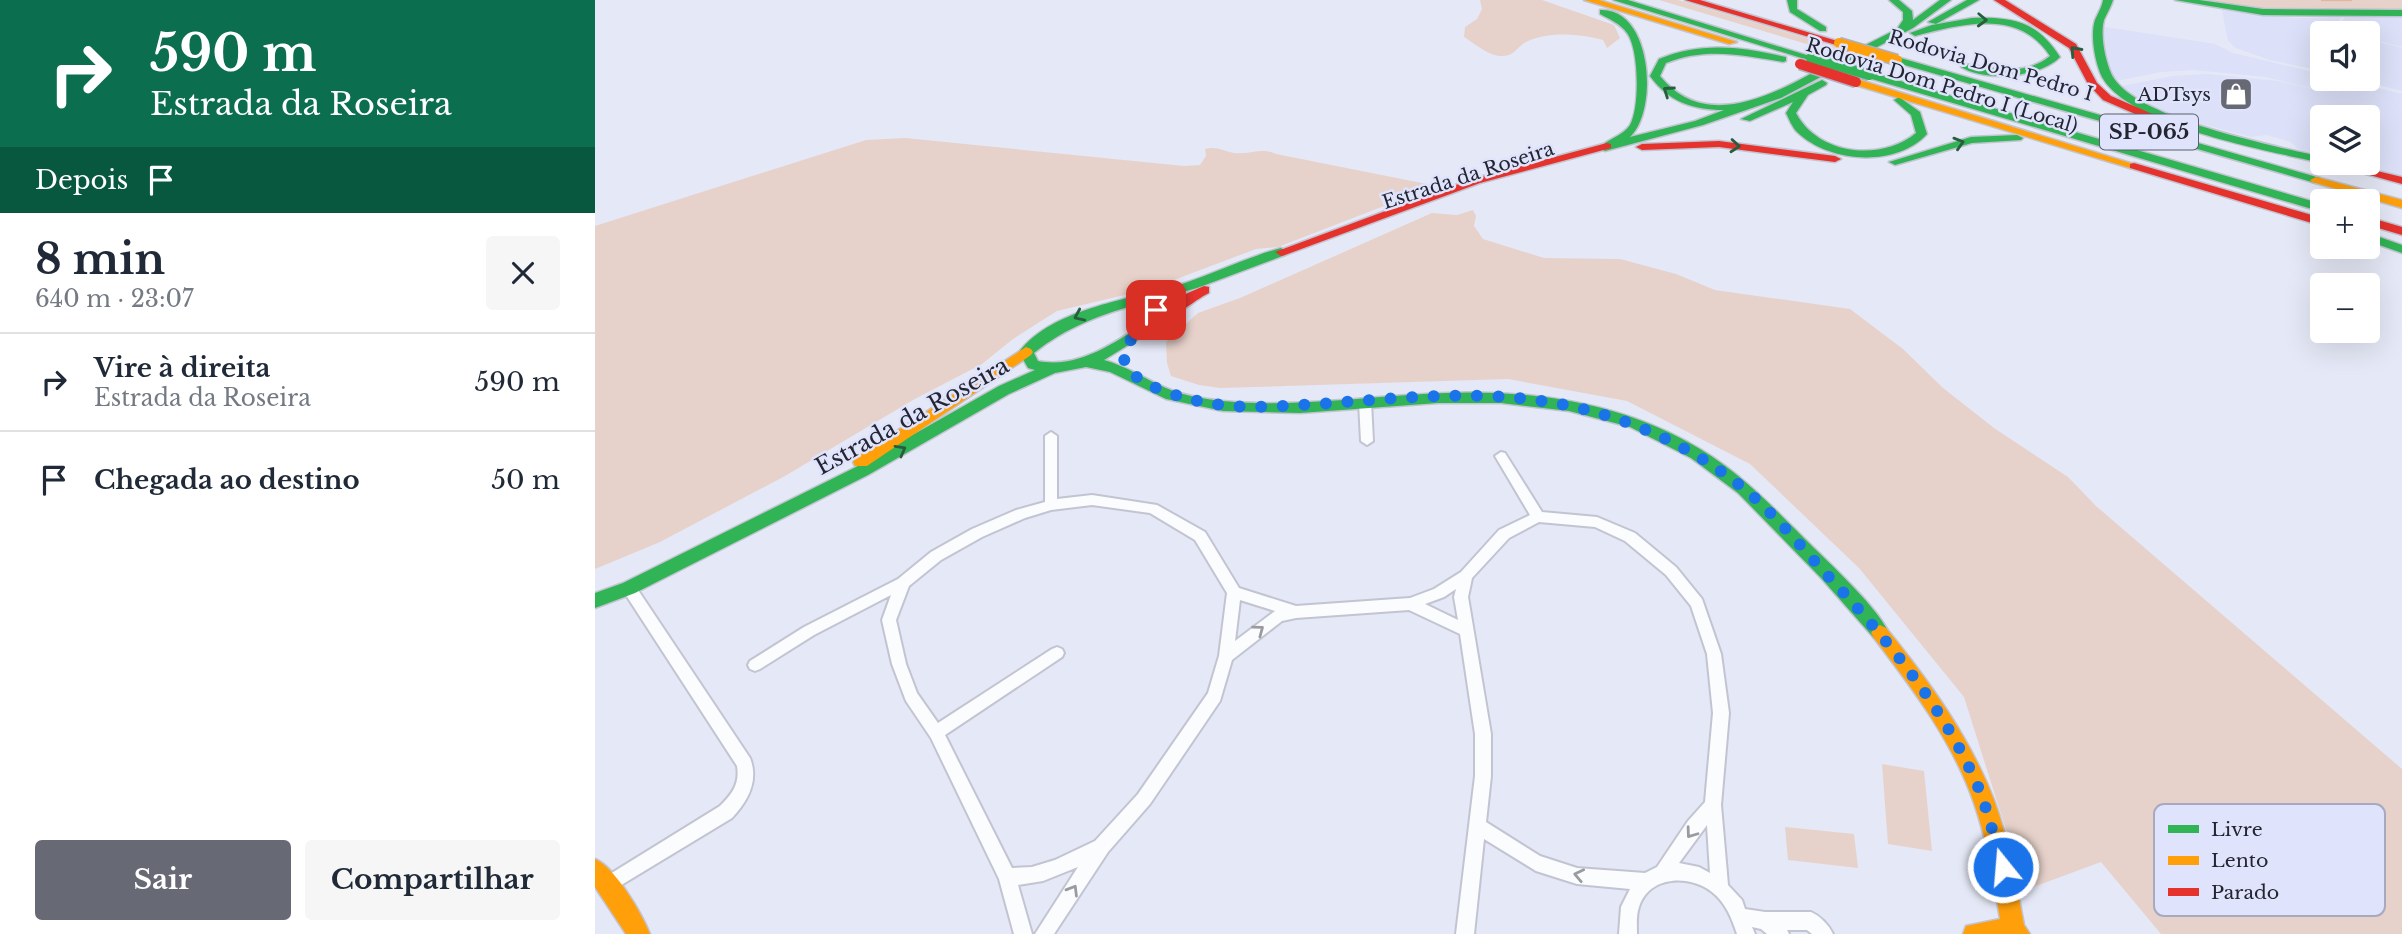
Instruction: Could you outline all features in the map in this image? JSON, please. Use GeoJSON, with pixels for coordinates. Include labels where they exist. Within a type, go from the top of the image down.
{"type":"FeatureCollection","features":[{"type":"Feature","properties":{"kind":"main road"},"geometry":{"type":"LineString","coordinates":[[1576,0],[1613,16],[1625,24],[1638,39],[1641,107],[1635,124],[1625,136],[1605,148]]}},
{"type":"Feature","properties":{"kind":"main road","name":"Rodovia Dom Pedro I (Local)"},"geometry":{"type":"LineString","coordinates":[[1589,0],[1783,58],[1812,58]]}},
{"type":"Feature","properties":{"kind":"main road","name":"SP-065"},"geometry":{"type":"LineString","coordinates":[[1618,0],[2310,204]]}},
{"type":"Feature","properties":{"kind":"main road","name":"SP-065"},"geometry":{"type":"LineString","coordinates":[[1646,0],[1812,58]]}},
{"type":"Feature","properties":{"kind":"main road","name":"SP-065"},"geometry":{"type":"LineString","coordinates":[[1690,0],[1842,39]]}},
{"type":"Feature","properties":{"kind":"main road","name":"SP-065"},"geometry":{"type":"LineString","coordinates":[[1711,0],[1902,57],[1929,60],[2402,192]]}},
{"type":"Feature","properties":{"kind":"main road"},"geometry":{"type":"LineString","coordinates":[[1792,0],[1793,10],[1801,18],[1842,39]]}},
{"type":"Feature","properties":{"kind":"main road"},"geometry":{"type":"LineString","coordinates":[[1894,0],[1907,10],[1908,32]]}},
{"type":"Feature","properties":{"kind":"main road"},"geometry":{"type":"LineString","coordinates":[[1908,32],[1946,0]]}},
{"type":"Feature","properties":{"kind":"main road"},"geometry":{"type":"LineString","coordinates":[[1908,32],[1974,0]]}},
{"type":"Feature","properties":{"kind":"main road"},"geometry":{"type":"LineString","coordinates":[[1999,0],[2073,46],[2080,53],[2088,77],[2110,100],[2140,114],[2207,137]]}},
{"type":"Feature","properties":{"kind":"main road"},"geometry":{"type":"LineString","coordinates":[[2107,0],[2107,9],[2099,20],[2107,77],[2130,99],[2191,124],[2310,157]]}},
{"type":"Feature","properties":{"kind":"main road"},"geometry":{"type":"LineString","coordinates":[[2180,0],[2252,13],[2402,13]]}},
{"type":"Feature","properties":{"kind":"main road"},"geometry":{"type":"LineString","coordinates":[[1908,32],[1964,20],[2008,23],[2045,38],[2053,47],[2055,57],[2049,65],[2036,71],[2017,72],[1929,60]]}},
{"type":"Feature","properties":{"kind":"main road","name":"Estrada da Roseira"},"geometry":{"type":"LineString","coordinates":[[595,601],[629,588],[903,449],[1004,390],[1049,370],[1084,362],[1129,342],[1200,292],[1519,177],[1698,135],[1735,123],[1804,93],[1908,32]]}},
{"type":"Feature","properties":{"kind":"main road","name":"Estrada da Roseira"},"geometry":{"type":"LineString","coordinates":[[797,503],[849,472],[901,432],[1001,371],[1049,332],[1077,317],[1113,304],[1192,284],[1497,175],[1697,125],[1758,102],[1908,32]]}},
{"type":"Feature","properties":{"kind":"main road"},"geometry":{"type":"LineString","coordinates":[[1758,102],[1717,106],[1675,97],[1658,84],[1655,76],[1657,67],[1669,57],[1680,53],[1708,49],[1783,58]]}},
{"type":"Feature","properties":{"kind":"main road","name":"Rodovia Dom Pedro I"},"geometry":{"type":"LineString","coordinates":[[1902,57],[2402,204]]}},
{"type":"Feature","properties":{"kind":"main road","name":"Rodovia Dom Pedro I (Local)"},"geometry":{"type":"LineString","coordinates":[[1868,75],[1880,90],[2310,218]]}},
{"type":"Feature","properties":{"kind":"main road","name":"Rodovia Dom Pedro I"},"geometry":{"type":"LineString","coordinates":[[1868,75],[2310,195]]}},
{"type":"Feature","properties":{"kind":"main road"},"geometry":{"type":"LineString","coordinates":[[1804,93],[1791,113],[1796,127],[1812,140],[1837,150],[1864,154],[1892,153],[1911,146],[1917,140],[1922,134],[1923,122],[1912,108],[1880,90]]}},
{"type":"Feature","properties":{"kind":"main road"},"geometry":{"type":"LineString","coordinates":[[1642,147],[1719,144],[1866,163],[1917,158],[1971,139],[2016,138],[2068,146]]}},
{"type":"Feature","properties":{"kind":"main road"},"geometry":{"type":"LineString","coordinates":[[2379,175],[2402,181]]}},
{"type":"Feature","properties":{"kind":"main road"},"geometry":{"type":"LineString","coordinates":[[2380,215],[2402,221]]}},
{"type":"Feature","properties":{"kind":"main road"},"geometry":{"type":"LineString","coordinates":[[2380,225],[2402,231]]}},
{"type":"Feature","properties":{"kind":"main road"},"geometry":{"type":"LineString","coordinates":[[2380,240],[2402,246]]}},
{"type":"Feature","properties":{"kind":"main road"},"geometry":{"type":"LineString","coordinates":[[1144,298],[1156,310],[1156,322]]}},
{"type":"Feature","properties":{"kind":"main road"},"geometry":{"type":"LineString","coordinates":[[1129,342],[1125,356],[1129,370]]}},
{"type":"Feature","properties":{"kind":"main road","name":"Estrada da Roseira"},"geometry":{"type":"LineString","coordinates":[[1026,352],[1033,366],[1049,370]]}},
{"type":"Feature","properties":{"kind":"main road"},"geometry":{"type":"LineString","coordinates":[[1084,362],[1108,362],[1129,370],[1161,391],[1211,405],[1253,408],[1479,396],[1527,398],[1597,411],[1642,427],[1710,463],[1750,494],[1875,627],[1914,675],[1947,729],[1977,784],[2003,867],[2017,933],[1997,929],[1973,934]]}},
{"type":"Feature","properties":{"kind":"main road"},"geometry":{"type":"LineString","coordinates":[[595,870],[608,885],[639,934]]}},
{"type":"Feature","properties":{"kind":"street"},"geometry":{"type":"LineString","coordinates":[[1366,402],[1367,441]]}},
{"type":"Feature","properties":{"kind":"street"},"geometry":{"type":"LineString","coordinates":[[1051,436],[1051,505]]}},
{"type":"Feature","properties":{"kind":"street"},"geometry":{"type":"LineString","coordinates":[[1501,456],[1538,517]]}},
{"type":"Feature","properties":{"kind":"street"},"geometry":{"type":"LineString","coordinates":[[755,665],[809,631],[903,583],[936,556],[977,533],[1021,514],[1051,505],[1092,500],[1153,508],[1200,536],[1234,592],[1226,656],[1215,696],[1144,799],[1103,846],[1044,934]]}},
{"type":"Feature","properties":{"kind":"street"},"geometry":{"type":"LineString","coordinates":[[1226,656],[1278,616],[1296,612],[1410,604],[1439,593],[1466,576],[1504,534],[1538,517],[1597,522],[1630,537],[1671,571],[1696,603],[1714,654],[1721,713],[1713,805],[1720,886]]}},
{"type":"Feature","properties":{"kind":"street"},"geometry":{"type":"LineString","coordinates":[[1465,934],[1483,776],[1483,734],[1475,670],[1464,629],[1461,597],[1466,576]]}},
{"type":"Feature","properties":{"kind":"street"},"geometry":{"type":"LineString","coordinates":[[903,583],[888,620],[899,664],[911,696],[936,733],[1007,877],[1023,934]]}},
{"type":"Feature","properties":{"kind":"street"},"geometry":{"type":"LineString","coordinates":[[608,885],[726,812],[738,799],[747,779],[744,763],[629,588]]}},
{"type":"Feature","properties":{"kind":"street"},"geometry":{"type":"LineString","coordinates":[[1234,592],[1296,612]]}},
{"type":"Feature","properties":{"kind":"street"},"geometry":{"type":"LineString","coordinates":[[1410,604],[1464,629]]}},
{"type":"Feature","properties":{"kind":"street"},"geometry":{"type":"LineString","coordinates":[[936,733],[1057,653]]}},
{"type":"Feature","properties":{"kind":"street"},"geometry":{"type":"LineString","coordinates":[[1663,873],[1694,827],[1713,805]]}},
{"type":"Feature","properties":{"kind":"street"},"geometry":{"type":"LineString","coordinates":[[1478,826],[1536,863],[1577,876],[1646,882]]}},
{"type":"Feature","properties":{"kind":"street"},"geometry":{"type":"LineString","coordinates":[[1007,877],[1028,878],[1065,865],[1103,846]]}},
{"type":"Feature","properties":{"kind":"street"},"geometry":{"type":"LineString","coordinates":[[1628,934],[1628,912],[1635,895],[1646,882],[1663,873],[1683,870],[1703,875],[1720,886],[1733,900],[1744,925],[1765,921],[1811,921],[1825,934]]}},
{"type":"Feature","properties":{"kind":"street"},"geometry":{"type":"LineString","coordinates":[[1765,921],[1780,934]]}},
{"type":"Feature","properties":{"kind":"shaded area"},"geometry":{"type":"Polygon","coordinates":[[[1480,0],[1542,0],[1614,25],[1620,38],[1607,48],[1603,40],[1594,38],[1574,35],[1544,36],[1526,42],[1507,56],[1498,56],[1464,37],[1465,27],[1477,19],[1482,9],[1480,0]]]}},
{"type":"Feature","properties":{"kind":"shaded area"},"geometry":{"type":"Polygon","coordinates":[[[1659,0],[1678,0],[1846,50],[1840,54],[1659,0]]]}},
{"type":"Feature","properties":{"kind":"shaded area"},"geometry":{"type":"Polygon","coordinates":[[[2197,0],[2402,0],[2402,9],[2274,9],[2197,0]]]}},
{"type":"Feature","properties":{"kind":"shaded area"},"geometry":{"type":"Polygon","coordinates":[[[2222,10],[2295,18],[2341,17],[2339,21],[2310,21],[2310,68],[2270,60],[2236,48],[2228,41],[2222,10]]]}},
{"type":"Feature","properties":{"kind":"shaded area"},"geometry":{"type":"Polygon","coordinates":[[[2402,15],[2402,47],[2380,41],[2380,21],[2342,21],[2345,17],[2402,15]]]}},
{"type":"Feature","properties":{"kind":"shaded area"},"geometry":{"type":"Polygon","coordinates":[[[2099,26],[2215,44],[2233,53],[2310,71],[2310,88],[2266,77],[2194,70],[2161,72],[2106,83],[2099,26]]]}},
{"type":"Feature","properties":{"kind":"shaded area"},"geometry":{"type":"Polygon","coordinates":[[[2380,42],[2402,48],[2402,91],[2380,86],[2380,42]]]}},
{"type":"Feature","properties":{"kind":"shaded area"},"geometry":{"type":"Polygon","coordinates":[[[2207,74],[2278,81],[2310,88],[2310,91],[2338,95],[2322,91],[2380,91],[2380,88],[2402,94],[2402,177],[2380,171],[2380,105],[2310,105],[2310,152],[2298,149],[2291,142],[2267,135],[2251,137],[2161,113],[2117,87],[2173,76],[2207,74]]]}},
{"type":"Feature","properties":{"kind":"shaded area"},"geometry":{"type":"Polygon","coordinates":[[[905,138],[1184,166],[1200,165],[1206,156],[1205,149],[1209,148],[1234,153],[1266,151],[1432,185],[1403,198],[1391,194],[1380,196],[1384,206],[1278,247],[1256,249],[1150,289],[1057,311],[1013,339],[982,364],[913,400],[785,476],[660,542],[595,569],[595,226],[866,140],[905,138]]]}},
{"type":"Feature","properties":{"kind":"shaded area"},"geometry":{"type":"Polygon","coordinates":[[[1473,210],[1476,216],[1474,226],[1483,239],[1544,258],[1620,259],[1676,274],[1715,290],[1850,309],[1903,349],[1943,388],[1994,428],[2068,477],[2096,506],[2402,769],[2402,934],[2161,934],[2101,862],[2025,890],[1964,697],[1859,568],[1750,464],[1627,401],[1508,379],[1220,388],[1171,376],[1166,342],[1198,313],[1240,298],[1432,213],[1457,215],[1473,210]]]}},
{"type":"Feature","properties":{"kind":"shaded area"},"geometry":{"type":"Polygon","coordinates":[[[1882,764],[1924,771],[1932,851],[1888,844],[1882,764]]]}},
{"type":"Feature","properties":{"kind":"shaded area"},"geometry":{"type":"Polygon","coordinates":[[[1785,827],[1854,834],[1858,868],[1788,860],[1785,827]]]}},
{"type":"Feature","properties":{"kind":"waterway"},"geometry":{"type":"LineString","coordinates":[[2322,0],[2351,0]]}},
{"type":"Feature","properties":{"kind":"traffic: fast"},"geometry":{"type":"LineString","coordinates":[[1618,0],[1811,58]]}},
{"type":"Feature","properties":{"kind":"traffic: fast"},"geometry":{"type":"LineString","coordinates":[[1792,0],[1793,10],[1823,29]]}},
{"type":"Feature","properties":{"kind":"traffic: fast"},"geometry":{"type":"LineString","coordinates":[[1894,0],[1907,11],[1908,20],[1901,30]]}},
{"type":"Feature","properties":{"kind":"traffic: fast"},"geometry":{"type":"LineString","coordinates":[[1783,59],[1722,50],[1692,51],[1662,61],[1655,76],[1665,89],[1694,104],[1728,107],[1762,101],[1794,88],[1897,33],[1946,0]]}},
{"type":"Feature","properties":{"kind":"traffic: fast"},"geometry":{"type":"LineString","coordinates":[[1933,22],[1974,0]]}},
{"type":"Feature","properties":{"kind":"traffic: fast"},"geometry":{"type":"LineString","coordinates":[[2108,0],[2099,24],[2100,49],[2108,78],[2123,94],[2146,108],[2206,131],[2310,157]]}},
{"type":"Feature","properties":{"kind":"traffic: fast"},"geometry":{"type":"LineString","coordinates":[[2180,0],[2263,12],[2402,13]]}},
{"type":"Feature","properties":{"kind":"traffic: fast"},"geometry":{"type":"LineString","coordinates":[[1603,12],[1623,24],[1633,34],[1639,53],[1641,80],[1640,106],[1635,125],[1605,148]]}},
{"type":"Feature","properties":{"kind":"traffic: fast"},"geometry":{"type":"LineString","coordinates":[[1915,33],[1972,21],[2012,23],[2030,29],[2044,41],[2055,57],[2046,65],[2024,72],[1966,67]]}},
{"type":"Feature","properties":{"kind":"traffic: fast"},"geometry":{"type":"LineString","coordinates":[[1811,58],[1869,75]]}},
{"type":"Feature","properties":{"kind":"traffic: fast"},"geometry":{"type":"LineString","coordinates":[[1897,60],[2316,180]]}},
{"type":"Feature","properties":{"kind":"traffic: fast"},"geometry":{"type":"LineString","coordinates":[[1869,75],[2310,204]]}},
{"type":"Feature","properties":{"kind":"traffic: fast"},"geometry":{"type":"LineString","coordinates":[[1822,83],[1804,93],[1791,113],[1799,128],[1812,140],[1851,153],[1892,151],[1909,145],[1922,134],[1916,114],[1899,100]]}},
{"type":"Feature","properties":{"kind":"traffic: fast"},"geometry":{"type":"LineString","coordinates":[[1746,119],[1804,93]]}},
{"type":"Feature","properties":{"kind":"traffic: fast"},"geometry":{"type":"LineString","coordinates":[[1607,146],[1699,123],[1758,102]]}},
{"type":"Feature","properties":{"kind":"traffic: fast"},"geometry":{"type":"LineString","coordinates":[[1895,162],[1971,140],[2017,138]]}},
{"type":"Feature","properties":{"kind":"traffic: fast"},"geometry":{"type":"LineString","coordinates":[[2380,241],[2402,249]]}},
{"type":"Feature","properties":{"kind":"traffic: fast"},"geometry":{"type":"LineString","coordinates":[[1144,298],[1156,310],[1156,322],[1098,357],[1065,367],[1049,368],[1033,365],[1026,352],[1043,338],[1080,318],[1118,305],[1192,285],[1281,252]]}},
{"type":"Feature","properties":{"kind":"traffic: fast"},"geometry":{"type":"LineString","coordinates":[[1084,362],[1115,368],[1171,396],[1223,406],[1300,408],[1438,398],[1501,398],[1569,405],[1635,423],[1696,454],[1743,489],[1827,573],[1880,633]]}},
{"type":"Feature","properties":{"kind":"traffic: fast"},"geometry":{"type":"LineString","coordinates":[[595,601],[629,588],[862,471],[1004,390],[1049,370]]}},
{"type":"Feature","properties":{"kind":"traffic: slow"},"geometry":{"type":"LineString","coordinates":[[1589,0],[1732,42]]}},
{"type":"Feature","properties":{"kind":"traffic: slow"},"geometry":{"type":"LineString","coordinates":[[1839,43],[1897,60]]}},
{"type":"Feature","properties":{"kind":"traffic: slow"},"geometry":{"type":"LineString","coordinates":[[1856,82],[2134,166]]}},
{"type":"Feature","properties":{"kind":"traffic: slow"},"geometry":{"type":"LineString","coordinates":[[2316,180],[2402,204]]}},
{"type":"Feature","properties":{"kind":"traffic: slow"},"geometry":{"type":"LineString","coordinates":[[861,462],[1026,352]]}},
{"type":"Feature","properties":{"kind":"traffic: slow"},"geometry":{"type":"LineString","coordinates":[[1880,633],[1938,713],[1974,778],[1994,833],[2014,932]]}},
{"type":"Feature","properties":{"kind":"traffic: slow"},"geometry":{"type":"LineString","coordinates":[[595,870],[608,885],[639,934]]}},
{"type":"Feature","properties":{"kind":"traffic: slow"},"geometry":{"type":"LineString","coordinates":[[1974,934],[1997,929],[2019,934]]}},
{"type":"Feature","properties":{"kind":"traffic: jam"},"geometry":{"type":"LineString","coordinates":[[1690,0],[1839,43]]}},
{"type":"Feature","properties":{"kind":"traffic: jam"},"geometry":{"type":"LineString","coordinates":[[1999,0],[2073,46],[2093,84],[2107,98],[2153,118]]}},
{"type":"Feature","properties":{"kind":"traffic: jam"},"geometry":{"type":"LineString","coordinates":[[1800,64],[1856,82]]}},
{"type":"Feature","properties":{"kind":"traffic: jam"},"geometry":{"type":"LineString","coordinates":[[1642,147],[1719,144],[1835,159]]}},
{"type":"Feature","properties":{"kind":"traffic: jam"},"geometry":{"type":"LineString","coordinates":[[1281,252],[1476,181],[1607,146]]}},
{"type":"Feature","properties":{"kind":"traffic: jam"},"geometry":{"type":"LineString","coordinates":[[2134,166],[2310,218]]}},
{"type":"Feature","properties":{"kind":"traffic: jam"},"geometry":{"type":"LineString","coordinates":[[2379,175],[2402,181]]}},
{"type":"Feature","properties":{"kind":"traffic: jam"},"geometry":{"type":"LineString","coordinates":[[2380,225],[2402,231]]}},
{"type":"Feature","properties":{"kind":"traffic: jam"},"geometry":{"type":"LineString","coordinates":[[1156,322],[1186,299],[1204,290]]}},
{"type":"Feature","properties":{"kind":"place","name":"ADTsys"},"geometry":{"type":"Point","coordinates":[2236,94]}},
{"type":"Feature","properties":{"kind":"route"},"geometry":{"type":"LineString","coordinates":[[1156,310],[1156,322],[1129,342],[1125,356],[1129,370],[1161,391],[1211,405],[1253,408],[1479,396],[1527,398],[1597,411],[1642,427],[1710,463],[1750,494],[1812,558],[1875,627],[1914,675],[1977,784],[2003,867]]}}]}
